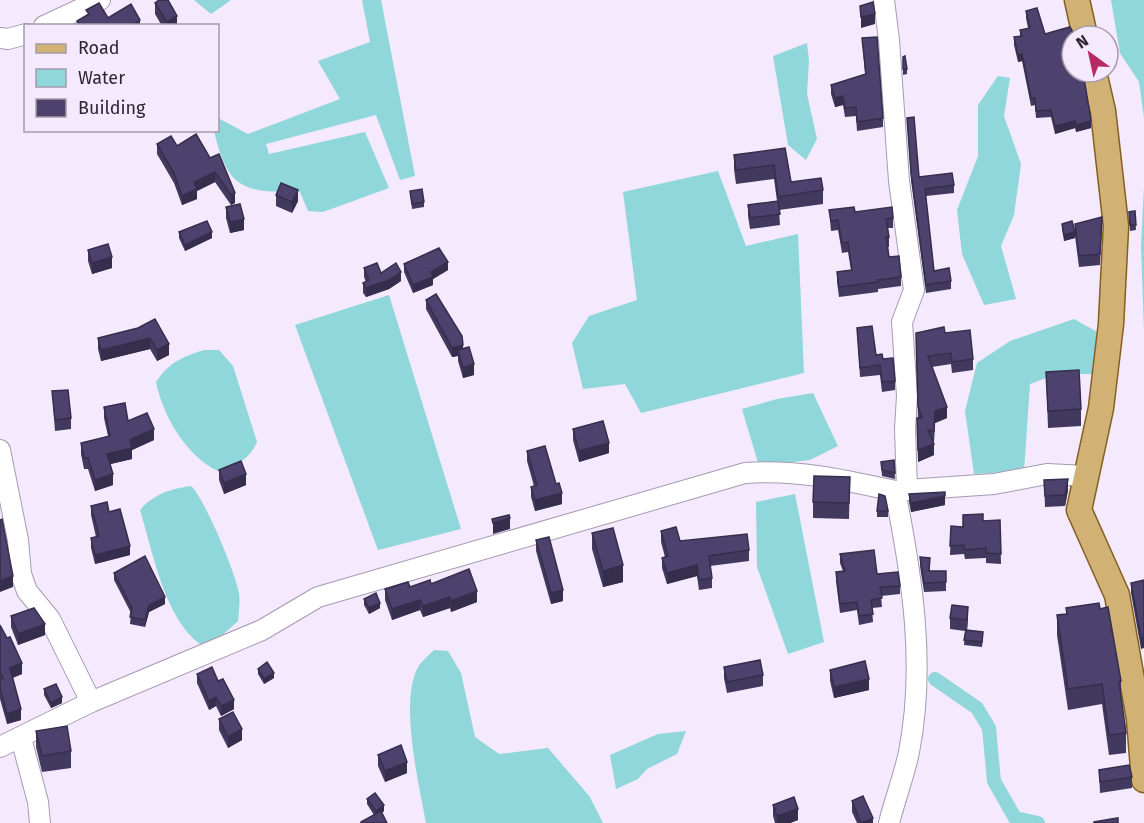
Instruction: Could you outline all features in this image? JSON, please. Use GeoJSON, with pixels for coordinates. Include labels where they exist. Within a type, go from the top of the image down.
{"type":"FeatureCollection","features":[{"type":"Feature","properties":{"kind":"main road"},"geometry":{"type":"LineString","coordinates":[[1077,0],[1082,24]]}},
{"type":"Feature","properties":{"kind":"main road"},"geometry":{"type":"LineString","coordinates":[[1097,84],[1103,111],[1116,226],[1111,324],[1101,408],[1079,510],[1117,595],[1139,719],[1144,780]]}},
{"type":"Feature","properties":{"kind":"street"},"geometry":{"type":"LineString","coordinates":[[49,24],[100,0]]}},
{"type":"Feature","properties":{"kind":"street"},"geometry":{"type":"LineString","coordinates":[[884,0],[890,40],[899,181],[914,290],[903,322],[907,396],[901,490],[916,621],[915,696],[909,751],[889,823]]}},
{"type":"Feature","properties":{"kind":"street"},"geometry":{"type":"LineString","coordinates":[[0,38],[8,39],[24,35]]}},
{"type":"Feature","properties":{"kind":"street"},"geometry":{"type":"LineString","coordinates":[[0,450],[18,540],[21,574],[27,591],[50,619],[91,702]]}},
{"type":"Feature","properties":{"kind":"street"},"geometry":{"type":"LineString","coordinates":[[0,747],[91,702],[262,630],[318,597],[745,473],[770,471],[814,474],[901,490],[994,484],[1047,474],[1085,476]]}},
{"type":"Feature","properties":{"kind":"street"},"geometry":{"type":"LineString","coordinates":[[21,738],[38,802],[40,823]]}},
{"type":"Feature","properties":{"kind":"water"},"geometry":{"type":"Polygon","coordinates":[[[194,0],[231,0],[211,14],[194,0]]]}},
{"type":"Feature","properties":{"kind":"water"},"geometry":{"type":"Polygon","coordinates":[[[362,0],[381,0],[415,176],[400,180],[376,115],[266,144],[269,154],[365,132],[389,188],[323,212],[308,211],[300,192],[264,191],[251,188],[241,184],[232,176],[219,151],[214,132],[219,132],[219,119],[248,134],[340,99],[318,61],[370,42],[362,0]]]}},
{"type":"Feature","properties":{"kind":"water"},"geometry":{"type":"Polygon","coordinates":[[[1111,0],[1144,0],[1144,118],[1139,82],[1120,53],[1120,24],[1115,24],[1111,0]]]}},
{"type":"Feature","properties":{"kind":"water"},"geometry":{"type":"Polygon","coordinates":[[[807,43],[809,61],[807,94],[817,139],[806,160],[788,145],[773,56],[807,43]]]}},
{"type":"Feature","properties":{"kind":"water"},"geometry":{"type":"Polygon","coordinates":[[[998,76],[1010,78],[1004,116],[1021,164],[1014,215],[1001,246],[1016,299],[984,305],[962,254],[957,210],[978,156],[978,105],[998,76]]]}},
{"type":"Feature","properties":{"kind":"water"},"geometry":{"type":"Polygon","coordinates":[[[718,171],[746,246],[798,234],[804,373],[641,413],[625,384],[583,389],[572,343],[589,316],[637,300],[623,192],[718,171]]]}},
{"type":"Feature","properties":{"kind":"water"},"geometry":{"type":"Polygon","coordinates":[[[1144,187],[1144,331],[1141,246],[1144,187]]]}},
{"type":"Feature","properties":{"kind":"water"},"geometry":{"type":"Polygon","coordinates":[[[389,295],[461,529],[378,550],[295,325],[389,295]]]}},
{"type":"Feature","properties":{"kind":"water"},"geometry":{"type":"Polygon","coordinates":[[[1074,319],[1099,333],[1092,374],[1057,374],[1030,384],[1024,471],[974,474],[965,411],[977,363],[1010,341],[1074,319]]]}},
{"type":"Feature","properties":{"kind":"water"},"geometry":{"type":"Polygon","coordinates":[[[204,350],[219,350],[233,366],[257,442],[241,461],[218,471],[196,456],[178,434],[164,408],[156,382],[177,361],[204,350]]]}},
{"type":"Feature","properties":{"kind":"water"},"geometry":{"type":"Polygon","coordinates":[[[813,393],[838,446],[810,460],[759,466],[742,409],[777,399],[813,393]]]}},
{"type":"Feature","properties":{"kind":"water"},"geometry":{"type":"Polygon","coordinates":[[[191,486],[204,505],[219,536],[232,569],[239,596],[238,621],[219,638],[201,645],[188,633],[169,601],[155,564],[140,510],[163,493],[191,486]]]}},
{"type":"Feature","properties":{"kind":"water"},"geometry":{"type":"Polygon","coordinates":[[[795,494],[824,642],[788,654],[757,567],[756,502],[795,494]]]}},
{"type":"Feature","properties":{"kind":"water"},"geometry":{"type":"Polygon","coordinates":[[[434,650],[448,651],[461,673],[475,737],[499,754],[548,748],[590,797],[603,823],[426,823],[412,744],[410,701],[418,667],[434,650]]]}},
{"type":"Feature","properties":{"kind":"water"},"geometry":{"type":"Polygon","coordinates":[[[686,731],[677,754],[647,769],[638,779],[616,789],[610,755],[658,734],[686,731]]]}},
{"type":"Feature","properties":{"kind":"building"},"geometry":{"type":"Polygon","coordinates":[[[159,0],[168,0],[177,16],[167,22],[155,3],[159,0]]]}},
{"type":"Feature","properties":{"kind":"building"},"geometry":{"type":"Polygon","coordinates":[[[873,2],[875,14],[861,17],[860,6],[873,2]]]}},
{"type":"Feature","properties":{"kind":"building"},"geometry":{"type":"Polygon","coordinates":[[[99,3],[108,18],[131,4],[140,20],[134,24],[79,24],[77,21],[89,14],[86,10],[99,3]]]}},
{"type":"Feature","properties":{"kind":"building"},"geometry":{"type":"Polygon","coordinates":[[[1037,8],[1045,34],[1060,30],[1060,84],[1085,84],[1091,121],[1076,125],[1075,121],[1055,126],[1051,110],[1036,111],[1035,98],[1031,98],[1022,54],[1018,55],[1014,37],[1022,36],[1020,30],[1030,28],[1026,11],[1037,8]]]}},
{"type":"Feature","properties":{"kind":"building"},"geometry":{"type":"Polygon","coordinates":[[[877,37],[883,118],[857,122],[856,107],[845,108],[843,96],[835,98],[831,85],[866,74],[862,38],[877,37]]]}},
{"type":"Feature","properties":{"kind":"building"},"geometry":{"type":"Polygon","coordinates":[[[905,56],[907,69],[903,69],[903,57],[905,56]]]}},
{"type":"Feature","properties":{"kind":"building"},"geometry":{"type":"Polygon","coordinates":[[[914,117],[919,177],[952,173],[954,185],[925,189],[934,271],[949,268],[951,281],[926,285],[911,172],[907,118],[914,117]]]}},
{"type":"Feature","properties":{"kind":"building"},"geometry":{"type":"Polygon","coordinates":[[[196,134],[210,158],[219,154],[235,193],[231,195],[215,172],[194,182],[197,189],[182,196],[174,173],[157,144],[171,136],[177,146],[196,134]]]}},
{"type":"Feature","properties":{"kind":"building"},"geometry":{"type":"Polygon","coordinates":[[[785,148],[791,182],[821,178],[823,190],[778,197],[774,165],[736,170],[734,155],[785,148]]]}},
{"type":"Feature","properties":{"kind":"building"},"geometry":{"type":"Polygon","coordinates":[[[281,183],[298,190],[292,202],[276,195],[281,183]]]}},
{"type":"Feature","properties":{"kind":"building"},"geometry":{"type":"Polygon","coordinates":[[[422,189],[424,202],[412,204],[410,191],[422,189]]]}},
{"type":"Feature","properties":{"kind":"building"},"geometry":{"type":"Polygon","coordinates":[[[778,201],[780,214],[750,218],[748,205],[778,201]]]}},
{"type":"Feature","properties":{"kind":"building"},"geometry":{"type":"Polygon","coordinates":[[[240,204],[244,219],[230,222],[226,207],[240,204]]]}},
{"type":"Feature","properties":{"kind":"building"},"geometry":{"type":"Polygon","coordinates":[[[854,207],[855,212],[892,207],[893,218],[886,219],[889,237],[886,237],[889,257],[899,256],[901,277],[839,287],[837,272],[852,270],[848,242],[842,243],[838,220],[831,221],[829,210],[854,207]]]}},
{"type":"Feature","properties":{"kind":"building"},"geometry":{"type":"Polygon","coordinates":[[[1135,211],[1136,225],[1130,225],[1129,212],[1135,211]]]}},
{"type":"Feature","properties":{"kind":"building"},"geometry":{"type":"Polygon","coordinates":[[[1102,217],[1100,254],[1079,256],[1075,224],[1102,217]]]}},
{"type":"Feature","properties":{"kind":"building"},"geometry":{"type":"Polygon","coordinates":[[[207,221],[212,232],[185,245],[179,232],[207,221]]]}},
{"type":"Feature","properties":{"kind":"building"},"geometry":{"type":"Polygon","coordinates":[[[1072,221],[1075,232],[1064,235],[1062,224],[1072,221]]]}},
{"type":"Feature","properties":{"kind":"building"},"geometry":{"type":"Polygon","coordinates":[[[108,244],[112,257],[92,263],[88,250],[108,244]]]}},
{"type":"Feature","properties":{"kind":"building"},"geometry":{"type":"Polygon","coordinates":[[[439,248],[448,262],[431,272],[433,277],[413,285],[404,264],[439,248]]]}},
{"type":"Feature","properties":{"kind":"building"},"geometry":{"type":"Polygon","coordinates":[[[377,263],[381,273],[396,263],[401,272],[389,280],[366,288],[363,283],[369,280],[364,268],[377,263]]]}},
{"type":"Feature","properties":{"kind":"building"},"geometry":{"type":"Polygon","coordinates":[[[436,294],[462,336],[463,345],[452,348],[426,300],[436,294]]]}},
{"type":"Feature","properties":{"kind":"building"},"geometry":{"type":"Polygon","coordinates":[[[155,319],[169,344],[157,350],[150,338],[101,350],[98,338],[138,328],[155,319]]]}},
{"type":"Feature","properties":{"kind":"building"},"geometry":{"type":"Polygon","coordinates":[[[872,326],[876,355],[882,354],[883,359],[893,358],[895,381],[882,382],[880,365],[860,368],[857,328],[872,326]]]}},
{"type":"Feature","properties":{"kind":"building"},"geometry":{"type":"Polygon","coordinates":[[[944,327],[945,333],[970,330],[973,359],[952,362],[951,353],[928,356],[947,407],[935,411],[934,431],[928,430],[934,444],[918,450],[917,418],[922,418],[918,406],[916,333],[944,327]]]}},
{"type":"Feature","properties":{"kind":"building"},"geometry":{"type":"Polygon","coordinates":[[[469,347],[474,364],[463,368],[458,350],[469,347]]]}},
{"type":"Feature","properties":{"kind":"building"},"geometry":{"type":"Polygon","coordinates":[[[1079,370],[1081,409],[1048,411],[1046,372],[1079,370]]]}},
{"type":"Feature","properties":{"kind":"building"},"geometry":{"type":"Polygon","coordinates":[[[68,390],[71,418],[55,420],[52,391],[68,390]]]}},
{"type":"Feature","properties":{"kind":"building"},"geometry":{"type":"Polygon","coordinates":[[[125,403],[128,421],[147,413],[154,429],[130,440],[132,448],[107,454],[113,474],[95,480],[88,458],[84,458],[81,443],[110,436],[104,407],[125,403]]]}},
{"type":"Feature","properties":{"kind":"building"},"geometry":{"type":"Polygon","coordinates":[[[603,421],[609,443],[579,451],[573,429],[603,421]]]}},
{"type":"Feature","properties":{"kind":"building"},"geometry":{"type":"Polygon","coordinates":[[[545,446],[556,484],[559,483],[562,493],[535,500],[531,487],[537,485],[527,451],[545,446]]]}},
{"type":"Feature","properties":{"kind":"building"},"geometry":{"type":"Polygon","coordinates":[[[894,460],[895,473],[882,470],[881,462],[894,460]]]}},
{"type":"Feature","properties":{"kind":"building"},"geometry":{"type":"Polygon","coordinates":[[[241,461],[246,474],[224,483],[219,470],[241,461]]]}},
{"type":"Feature","properties":{"kind":"building"},"geometry":{"type":"Polygon","coordinates":[[[814,476],[850,477],[849,503],[813,502],[814,476]]]}},
{"type":"Feature","properties":{"kind":"building"},"geometry":{"type":"Polygon","coordinates":[[[1068,479],[1065,495],[1045,496],[1044,480],[1068,479]]]}},
{"type":"Feature","properties":{"kind":"building"},"geometry":{"type":"Polygon","coordinates":[[[945,492],[945,496],[911,503],[909,494],[945,492]]]}},
{"type":"Feature","properties":{"kind":"building"},"geometry":{"type":"Polygon","coordinates":[[[879,494],[885,496],[888,511],[877,511],[879,494]]]}},
{"type":"Feature","properties":{"kind":"building"},"geometry":{"type":"Polygon","coordinates":[[[107,502],[109,512],[120,509],[130,546],[95,555],[91,538],[99,536],[91,506],[107,502]]]}},
{"type":"Feature","properties":{"kind":"building"},"geometry":{"type":"Polygon","coordinates":[[[983,514],[983,521],[1000,520],[1001,554],[986,553],[986,548],[965,550],[964,545],[950,546],[951,526],[963,527],[963,515],[983,514]]]}},
{"type":"Feature","properties":{"kind":"building"},"geometry":{"type":"Polygon","coordinates":[[[509,515],[510,518],[493,523],[492,519],[509,515]]]}},
{"type":"Feature","properties":{"kind":"building"},"geometry":{"type":"Polygon","coordinates":[[[2,519],[13,576],[0,581],[0,520],[2,519]]]}},
{"type":"Feature","properties":{"kind":"building"},"geometry":{"type":"Polygon","coordinates":[[[676,527],[680,541],[747,534],[749,550],[709,556],[712,578],[699,580],[697,565],[667,573],[662,558],[668,556],[661,531],[676,527]]]}},
{"type":"Feature","properties":{"kind":"building"},"geometry":{"type":"Polygon","coordinates":[[[613,528],[623,565],[603,571],[592,533],[613,528]]]}},
{"type":"Feature","properties":{"kind":"building"},"geometry":{"type":"Polygon","coordinates":[[[549,537],[563,590],[551,593],[536,540],[549,537]]]}},
{"type":"Feature","properties":{"kind":"building"},"geometry":{"type":"Polygon","coordinates":[[[874,550],[877,574],[898,572],[900,586],[880,587],[882,598],[871,600],[873,614],[859,616],[857,602],[840,604],[836,572],[845,571],[840,554],[874,550]]]}},
{"type":"Feature","properties":{"kind":"building"},"geometry":{"type":"Polygon","coordinates":[[[145,556],[165,597],[149,605],[145,620],[130,617],[132,608],[114,573],[145,556]]]}},
{"type":"Feature","properties":{"kind":"building"},"geometry":{"type":"Polygon","coordinates":[[[920,557],[930,558],[929,571],[946,571],[946,582],[924,583],[920,557]]]}},
{"type":"Feature","properties":{"kind":"building"},"geometry":{"type":"Polygon","coordinates":[[[469,569],[477,591],[451,601],[450,597],[423,606],[420,600],[392,609],[385,589],[408,582],[410,587],[430,580],[431,584],[469,569]]]}},
{"type":"Feature","properties":{"kind":"building"},"geometry":{"type":"Polygon","coordinates":[[[1144,580],[1144,638],[1141,638],[1131,583],[1144,580]]]}},
{"type":"Feature","properties":{"kind":"building"},"geometry":{"type":"Polygon","coordinates":[[[376,593],[380,603],[369,608],[364,599],[376,593]]]}},
{"type":"Feature","properties":{"kind":"building"},"geometry":{"type":"Polygon","coordinates":[[[1099,603],[1100,609],[1108,607],[1121,681],[1119,682],[1126,733],[1109,735],[1102,684],[1068,689],[1057,615],[1067,614],[1066,608],[1099,603]]]}},
{"type":"Feature","properties":{"kind":"building"},"geometry":{"type":"Polygon","coordinates":[[[952,605],[968,607],[967,620],[950,618],[952,605]]]}},
{"type":"Feature","properties":{"kind":"building"},"geometry":{"type":"Polygon","coordinates":[[[34,608],[45,624],[18,634],[11,616],[34,608]]]}},
{"type":"Feature","properties":{"kind":"building"},"geometry":{"type":"Polygon","coordinates":[[[0,625],[7,638],[10,637],[22,663],[10,668],[21,709],[7,714],[0,688],[0,679],[3,678],[0,671],[0,625]]]}},
{"type":"Feature","properties":{"kind":"building"},"geometry":{"type":"Polygon","coordinates":[[[966,630],[983,632],[982,642],[964,640],[966,630]]]}},
{"type":"Feature","properties":{"kind":"building"},"geometry":{"type":"Polygon","coordinates":[[[760,660],[763,675],[727,682],[724,667],[760,660]]]}},
{"type":"Feature","properties":{"kind":"building"},"geometry":{"type":"Polygon","coordinates":[[[865,661],[869,679],[834,687],[830,670],[865,661]]]}},
{"type":"Feature","properties":{"kind":"building"},"geometry":{"type":"Polygon","coordinates":[[[267,662],[274,673],[264,679],[258,669],[267,662]]]}},
{"type":"Feature","properties":{"kind":"building"},"geometry":{"type":"Polygon","coordinates":[[[212,667],[218,681],[223,679],[234,700],[221,706],[216,697],[209,701],[197,674],[212,667]]]}},
{"type":"Feature","properties":{"kind":"building"},"geometry":{"type":"Polygon","coordinates":[[[56,684],[62,697],[51,703],[44,689],[56,684]]]}},
{"type":"Feature","properties":{"kind":"building"},"geometry":{"type":"Polygon","coordinates":[[[233,712],[242,729],[228,737],[219,719],[233,712]]]}},
{"type":"Feature","properties":{"kind":"building"},"geometry":{"type":"Polygon","coordinates":[[[67,726],[71,751],[42,756],[36,731],[67,726]]]}},
{"type":"Feature","properties":{"kind":"building"},"geometry":{"type":"Polygon","coordinates":[[[401,745],[407,762],[385,771],[378,755],[401,745]]]}},
{"type":"Feature","properties":{"kind":"building"},"geometry":{"type":"Polygon","coordinates":[[[1129,765],[1132,777],[1100,782],[1099,770],[1129,765]]]}},
{"type":"Feature","properties":{"kind":"building"},"geometry":{"type":"Polygon","coordinates":[[[375,793],[384,805],[376,811],[367,799],[375,793]]]}},
{"type":"Feature","properties":{"kind":"building"},"geometry":{"type":"Polygon","coordinates":[[[863,796],[873,818],[861,823],[852,801],[863,796]]]}},
{"type":"Feature","properties":{"kind":"building"},"geometry":{"type":"Polygon","coordinates":[[[794,797],[798,809],[777,816],[773,805],[794,797]]]}},
{"type":"Feature","properties":{"kind":"building"},"geometry":{"type":"Polygon","coordinates":[[[381,811],[387,823],[361,823],[361,822],[381,811]]]}},
{"type":"Feature","properties":{"kind":"building"},"geometry":{"type":"Polygon","coordinates":[[[1118,818],[1118,823],[1094,823],[1094,822],[1118,818]]]}},
{"type":"Feature","properties":{"kind":"waterway"},"geometry":{"type":"LineString","coordinates":[[935,679],[977,708],[989,728],[994,781],[1015,818],[1038,823]]}}]}
